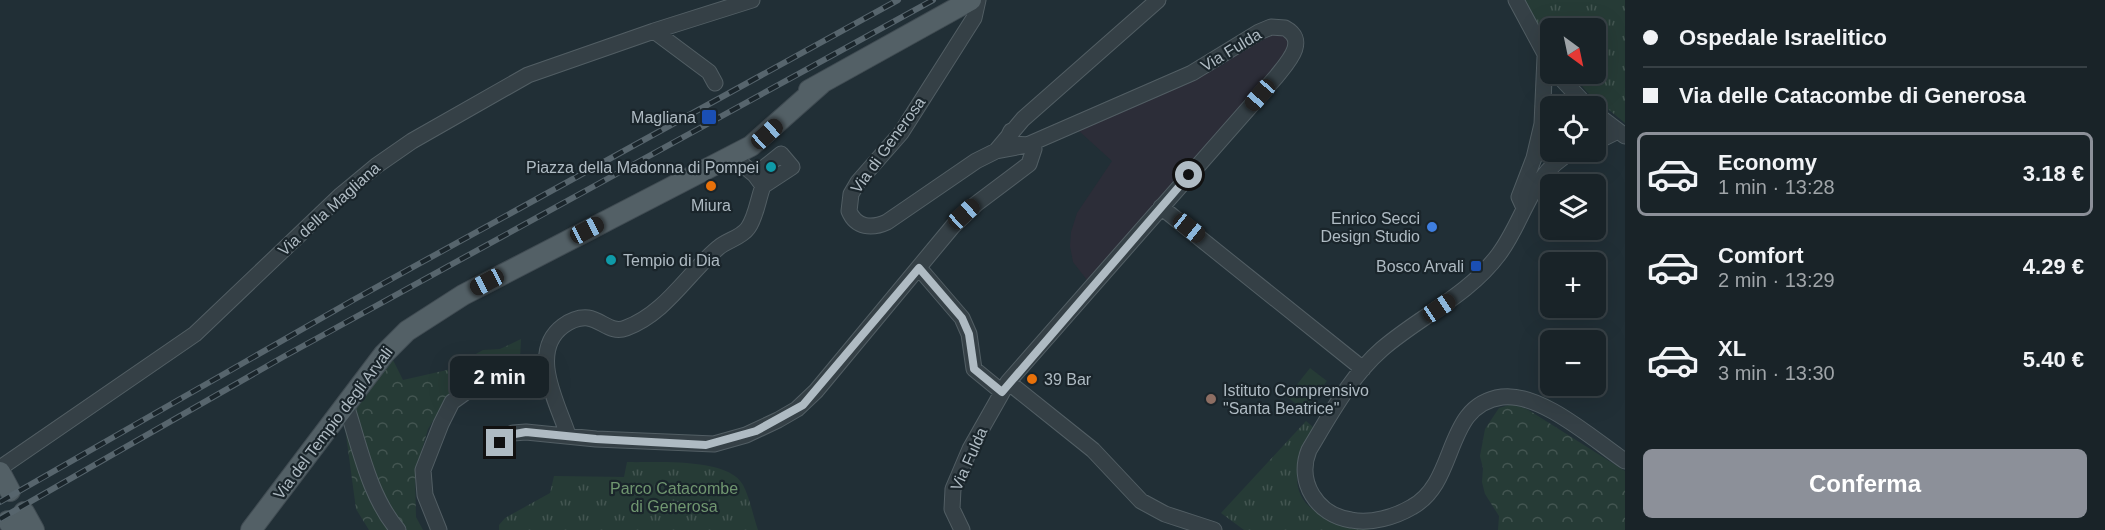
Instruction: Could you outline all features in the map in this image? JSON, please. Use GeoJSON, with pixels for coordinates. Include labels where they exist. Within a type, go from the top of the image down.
{"type":"FeatureCollection","features":[{"type":"Feature","properties":{"kind":"main road"},"geometry":{"type":"LineString","coordinates":[[734,154],[776,110],[795,96],[821,84],[864,57],[971,0]]}},
{"type":"Feature","properties":{"kind":"main road","name":"Via del Tempio degli Arvali"},"geometry":{"type":"LineString","coordinates":[[251,530],[395,341],[440,308],[734,154]]}},
{"type":"Feature","properties":{"kind":"main road"},"geometry":{"type":"LineString","coordinates":[[0,470],[10,491]]}},
{"type":"Feature","properties":{"kind":"main road"},"geometry":{"type":"LineString","coordinates":[[15,521],[34,530]]}},
{"type":"Feature","properties":{"kind":"street","name":"Via della Magliana"},"geometry":{"type":"LineString","coordinates":[[0,470],[195,334],[341,195],[376,166],[412,141],[528,75],[752,0]]}},
{"type":"Feature","properties":{"kind":"street","name":"Via di Generosa"},"geometry":{"type":"LineString","coordinates":[[978,0],[974,18],[900,133],[858,182],[850,199],[850,214],[863,225],[883,224],[996,151],[1011,131],[1086,61],[1158,0]]}},
{"type":"Feature","properties":{"kind":"street"},"geometry":{"type":"LineString","coordinates":[[1516,0],[1540,46]]}},
{"type":"Feature","properties":{"kind":"street","name":"Via Fulda"},"geometry":{"type":"LineString","coordinates":[[962,530],[952,508],[953,489],[970,449],[1005,387],[1290,59],[1296,44],[1289,30],[1277,27],[1259,32],[1192,73],[1027,145],[996,151]]}},
{"type":"Feature","properties":{"kind":"street"},"geometry":{"type":"LineString","coordinates":[[654,31],[709,72],[715,83]]}},
{"type":"Feature","properties":{"kind":"street"},"geometry":{"type":"LineString","coordinates":[[1524,208],[1519,196],[1534,158],[1542,124],[1546,84]]}},
{"type":"Feature","properties":{"kind":"street"},"geometry":{"type":"LineString","coordinates":[[1566,84],[1578,96]]}},
{"type":"Feature","properties":{"kind":"street"},"geometry":{"type":"LineString","coordinates":[[1606,122],[1621,134]]}},
{"type":"Feature","properties":{"kind":"street"},"geometry":{"type":"LineString","coordinates":[[500,443],[509,435],[519,432],[706,445],[729,441],[768,425],[797,409],[816,391],[964,214],[1029,164],[1035,152],[1032,146],[1010,142],[1011,131]]}},
{"type":"Feature","properties":{"kind":"street"},"geometry":{"type":"LineString","coordinates":[[1606,139],[1621,134]]}},
{"type":"Feature","properties":{"kind":"street"},"geometry":{"type":"LineString","coordinates":[[568,435],[548,375],[547,351],[554,335],[568,322],[578,319],[598,321],[616,330],[625,329],[680,291],[718,248],[745,232],[751,223],[759,180],[734,154]]}},
{"type":"Feature","properties":{"kind":"street"},"geometry":{"type":"LineString","coordinates":[[1559,162],[1541,176],[1506,244],[1484,272],[1464,291],[1383,348],[1363,369],[1310,450],[1305,465],[1308,489],[1316,502],[1344,519],[1364,521],[1384,518],[1423,500],[1439,481],[1466,415],[1476,406],[1496,398],[1518,397],[1534,402],[1625,461]]}},
{"type":"Feature","properties":{"kind":"street"},"geometry":{"type":"LineString","coordinates":[[1161,207],[1363,369]]}},
{"type":"Feature","properties":{"kind":"street"},"geometry":{"type":"LineString","coordinates":[[919,268],[962,318],[969,334],[974,369],[1005,387],[1093,450],[1141,501],[1165,514],[1214,530]]}},
{"type":"Feature","properties":{"kind":"street"},"geometry":{"type":"LineString","coordinates":[[439,530],[425,495],[423,470],[441,424],[452,402],[484,379],[519,364]]}},
{"type":"Feature","properties":{"kind":"street"},"geometry":{"type":"LineString","coordinates":[[346,405],[373,486],[386,515],[398,530]]}},
{"type":"Feature","properties":{"kind":"shaded area"},"geometry":{"type":"Polygon","coordinates":[[[1280,32],[1291,43],[1285,58],[1087,280],[1073,262],[1070,246],[1071,232],[1077,213],[1112,161],[1079,131],[1224,64],[1257,36],[1280,32]]]}},
{"type":"Feature","properties":{"kind":"green space"},"geometry":{"type":"Polygon","coordinates":[[[1523,0],[1625,0],[1625,123],[1606,108],[1606,96],[1592,96],[1580,84],[1606,84],[1606,18],[1540,18],[1540,27],[1523,0]]]}},
{"type":"Feature","properties":{"kind":"green space"},"geometry":{"type":"Polygon","coordinates":[[[521,339],[520,359],[448,397],[428,429],[415,473],[416,517],[423,530],[369,530],[356,509],[344,420],[390,354],[403,380],[447,370],[483,350],[500,349],[521,339]]]}},
{"type":"Feature","properties":{"kind":"green space"},"geometry":{"type":"Polygon","coordinates":[[[1310,368],[1327,381],[1304,410],[1287,397],[1310,368]]]}},
{"type":"Feature","properties":{"kind":"green space"},"geometry":{"type":"Polygon","coordinates":[[[1512,404],[1527,409],[1625,471],[1625,530],[1498,530],[1499,516],[1485,494],[1480,456],[1485,429],[1499,408],[1512,404]]]}},
{"type":"Feature","properties":{"kind":"green space"},"geometry":{"type":"Polygon","coordinates":[[[1306,421],[1313,427],[1303,448],[1297,472],[1300,494],[1317,512],[1361,525],[1369,530],[1244,530],[1221,513],[1306,421]]]}},
{"type":"Feature","properties":{"kind":"green space","name":"Parco Catacombe di Generosa"},"geometry":{"type":"Polygon","coordinates":[[[627,462],[690,463],[722,470],[735,476],[743,485],[750,501],[758,530],[499,530],[499,525],[505,518],[550,493],[554,476],[624,477],[627,462]]]}},
{"type":"Feature","properties":{"kind":"railway"},"geometry":{"type":"LineString","coordinates":[[0,502],[355,299],[898,0]]}},
{"type":"Feature","properties":{"kind":"railway"},"geometry":{"type":"LineString","coordinates":[[0,519],[283,357],[933,0]]}},
{"type":"Feature","properties":{"kind":"place","name":"Magliana"},"geometry":{"type":"Point","coordinates":[709,117]}},
{"type":"Feature","properties":{"kind":"place","name":"Piazza della Madonna di Pompei"},"geometry":{"type":"Point","coordinates":[771,167]}},
{"type":"Feature","properties":{"kind":"place","name":"Miura"},"geometry":{"type":"Point","coordinates":[711,186]}},
{"type":"Feature","properties":{"kind":"place","name":"Enrico Secci Design Studio"},"geometry":{"type":"Point","coordinates":[1432,227]}},
{"type":"Feature","properties":{"kind":"place","name":"Tempio di Dia"},"geometry":{"type":"Point","coordinates":[611,260]}},
{"type":"Feature","properties":{"kind":"place","name":"Bosco Arvali"},"geometry":{"type":"Point","coordinates":[1476,266]}},
{"type":"Feature","properties":{"kind":"place","name":"39 Bar"},"geometry":{"type":"Point","coordinates":[1032,379]}},
{"type":"Feature","properties":{"kind":"place","name":"Istituto Comprensivo \"Santa Beatrice\""},"geometry":{"type":"Point","coordinates":[1211,399]}},
{"type":"Feature","properties":{"kind":"route"},"geometry":{"type":"LineString","coordinates":[[500,443],[513,433],[526,432],[700,446],[729,441],[756,431],[803,405],[919,268],[962,318],[969,334],[974,369],[1002,392],[1008,382],[1189,175]]}}]}
